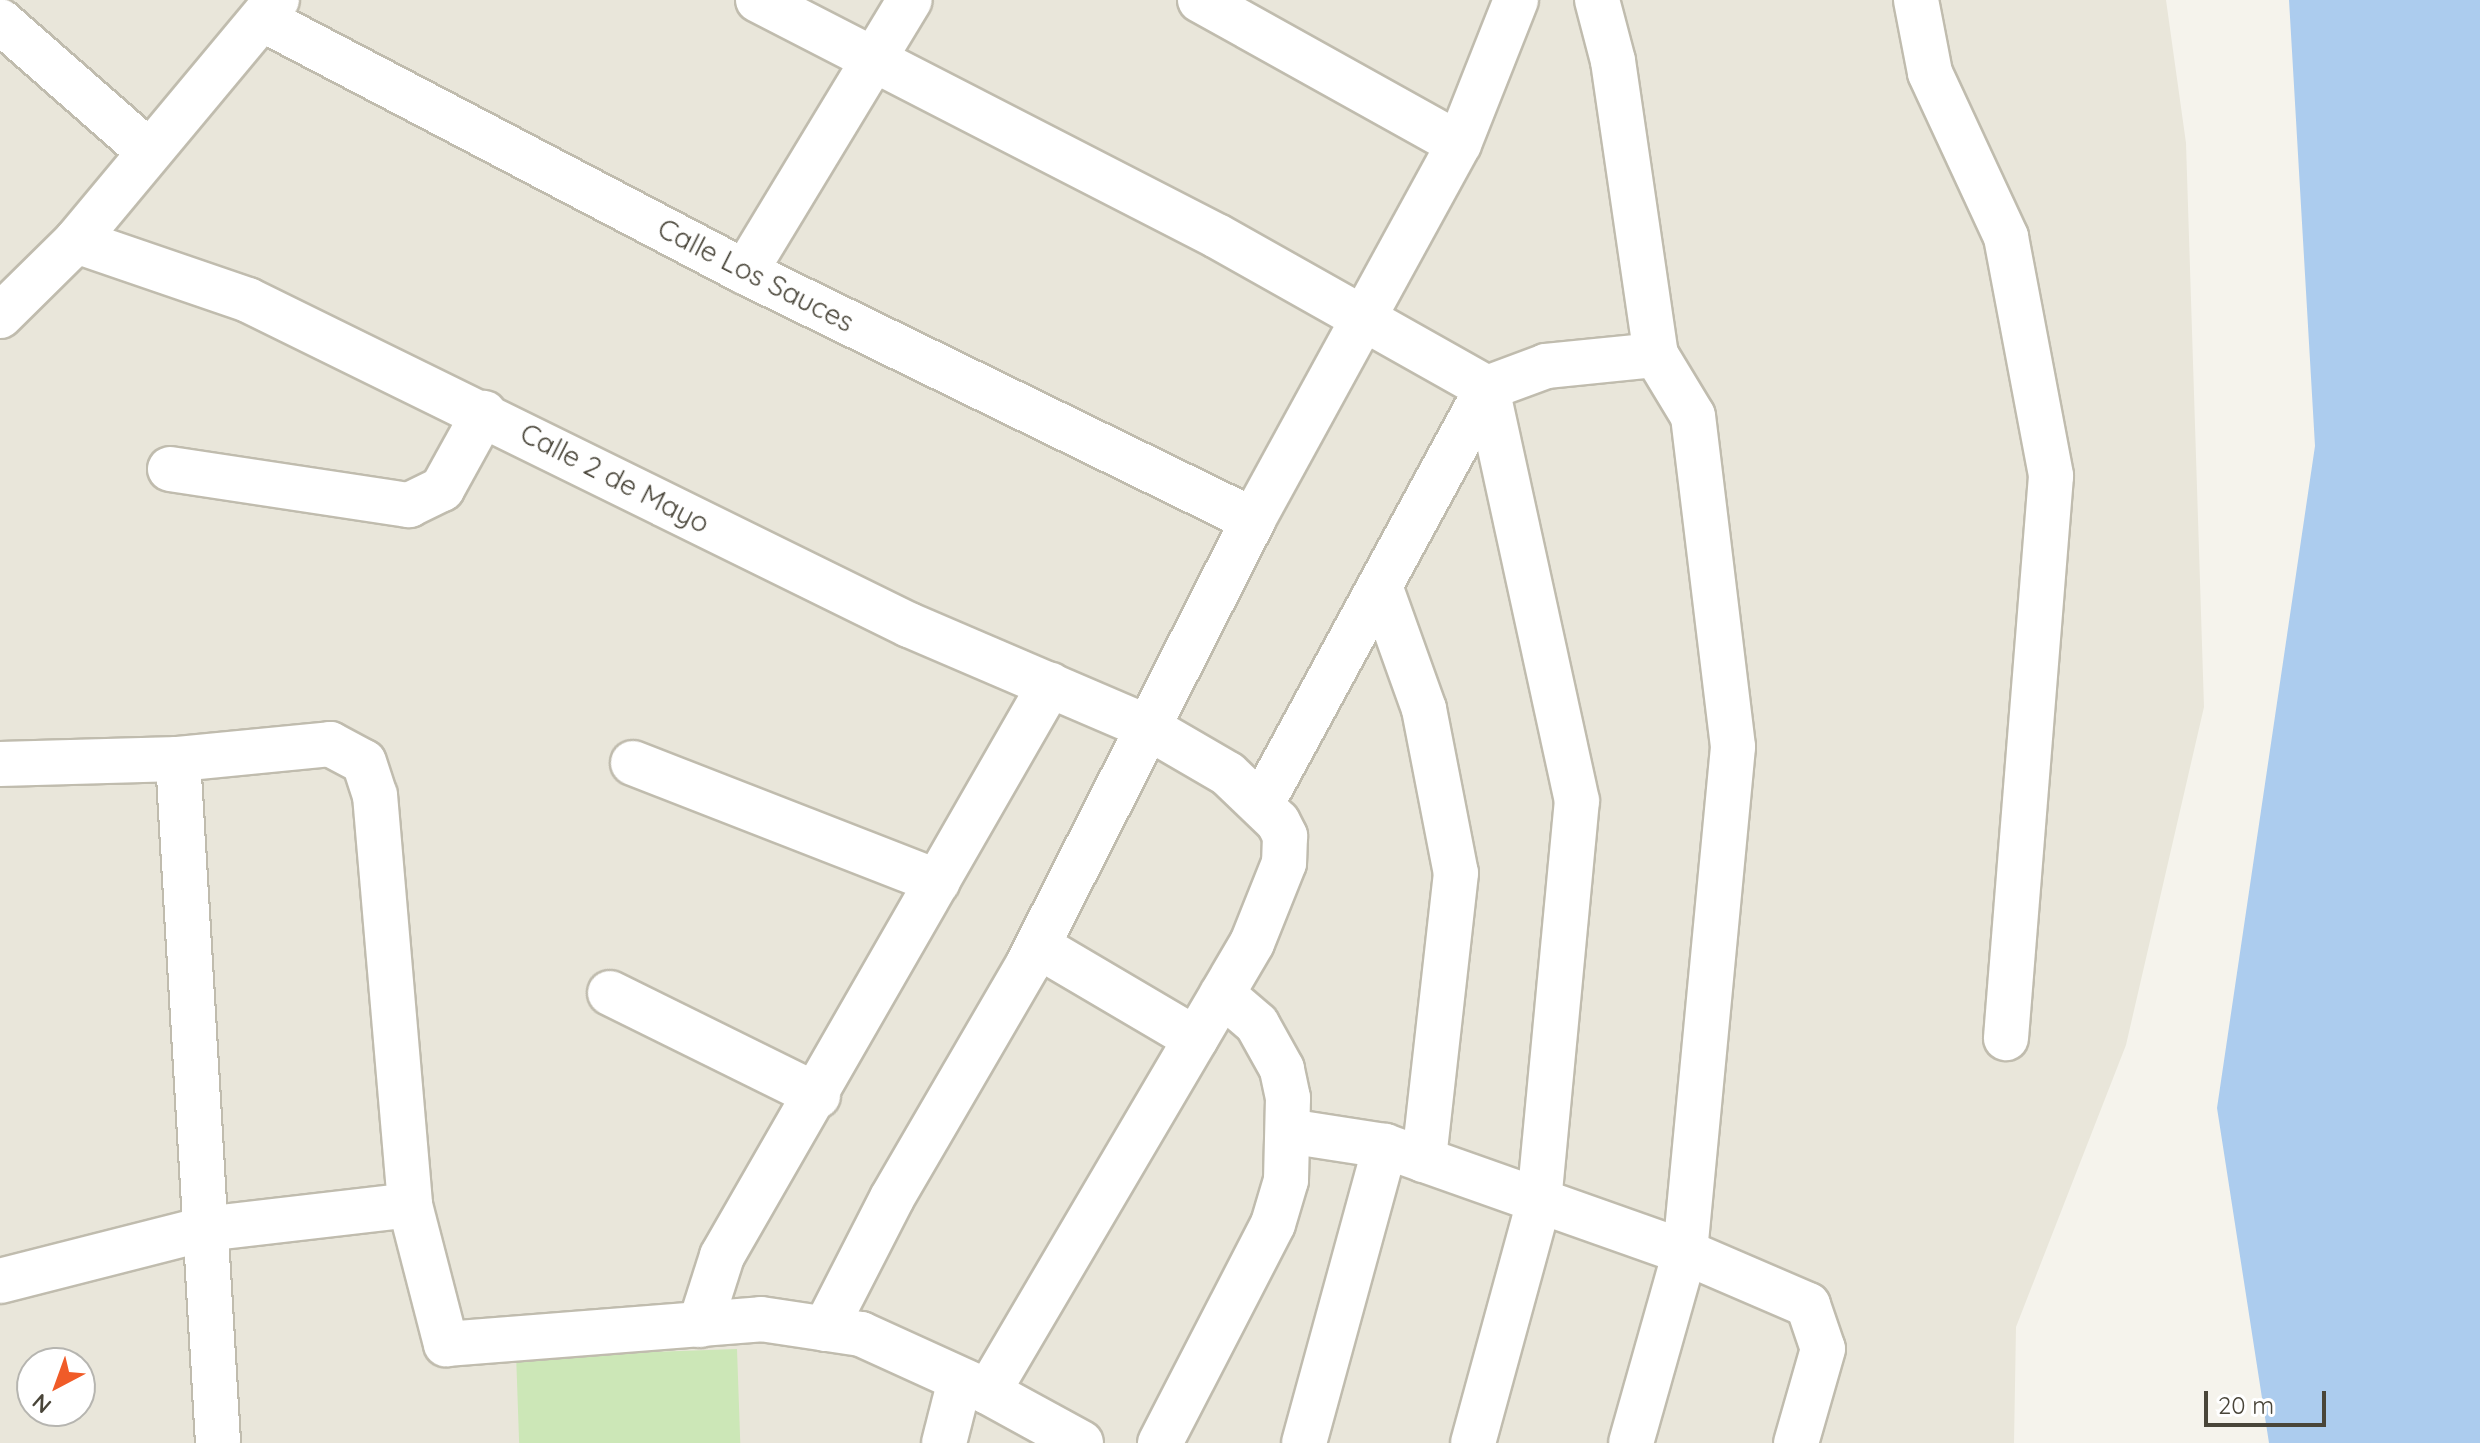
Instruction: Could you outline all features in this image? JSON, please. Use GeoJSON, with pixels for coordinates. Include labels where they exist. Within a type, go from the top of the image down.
{"type":"FeatureCollection","features":[{"type":"Feature","properties":{"kind":"street"},"geometry":{"type":"LineString","coordinates":[[758,0],[877,59],[1364,316],[1487,388],[1577,801],[1539,1202],[1473,1443]]}},
{"type":"Feature","properties":{"kind":"street"},"geometry":{"type":"LineString","coordinates":[[745,272],[910,0]]}},
{"type":"Feature","properties":{"kind":"street"},"geometry":{"type":"LineString","coordinates":[[1200,0],[1459,144]]}},
{"type":"Feature","properties":{"kind":"street"},"geometry":{"type":"LineString","coordinates":[[825,1329],[892,1198],[1038,946],[1253,520],[1459,144],[1516,0]]}},
{"type":"Feature","properties":{"kind":"street"},"geometry":{"type":"LineString","coordinates":[[1597,0],[1613,61],[1656,355],[1693,416],[1733,747],[1685,1252],[1631,1443]]}},
{"type":"Feature","properties":{"kind":"street"},"geometry":{"type":"LineString","coordinates":[[1916,0],[1930,73],[2006,237],[2051,476],[2006,1038]]}},
{"type":"Feature","properties":{"kind":"street"},"geometry":{"type":"LineString","coordinates":[[0,316],[76,241],[270,10]]}},
{"type":"Feature","properties":{"kind":"street","name":"Calle Los Sauces"},"geometry":{"type":"LineString","coordinates":[[270,10],[745,272],[1253,520]]}},
{"type":"Feature","properties":{"kind":"street"},"geometry":{"type":"LineString","coordinates":[[0,21],[149,152]]}},
{"type":"Feature","properties":{"kind":"street","name":"Calle 2 de Mayo"},"geometry":{"type":"LineString","coordinates":[[76,241],[248,300],[383,369],[484,413],[909,625],[1149,728],[1228,774],[1262,803],[1285,836],[1284,863],[1264,918],[1196,1039],[974,1386],[944,1443]]}},
{"type":"Feature","properties":{"kind":"street"},"geometry":{"type":"LineString","coordinates":[[1262,803],[1487,388],[1546,366],[1656,355]]}},
{"type":"Feature","properties":{"kind":"street"},"geometry":{"type":"LineString","coordinates":[[170,469],[409,505],[442,489],[484,413]]}},
{"type":"Feature","properties":{"kind":"street"},"geometry":{"type":"LineString","coordinates":[[1304,1443],[1404,1153],[1456,873],[1424,709],[1380,586]]}},
{"type":"Feature","properties":{"kind":"street"},"geometry":{"type":"LineString","coordinates":[[700,1325],[722,1256],[818,1096],[1050,685]]}},
{"type":"Feature","properties":{"kind":"street"},"geometry":{"type":"LineString","coordinates":[[0,764],[178,759],[330,744],[364,762],[375,795],[410,1205],[446,1344],[700,1325],[750,1318],[861,1334],[974,1386],[1081,1443]]}},
{"type":"Feature","properties":{"kind":"street"},"geometry":{"type":"LineString","coordinates":[[178,759],[218,1443]]}},
{"type":"Feature","properties":{"kind":"street"},"geometry":{"type":"LineString","coordinates":[[633,763],[938,882]]}},
{"type":"Feature","properties":{"kind":"street"},"geometry":{"type":"LineString","coordinates":[[1038,946],[1196,1039]]}},
{"type":"Feature","properties":{"kind":"street"},"geometry":{"type":"LineString","coordinates":[[610,993],[818,1096]]}},
{"type":"Feature","properties":{"kind":"street"},"geometry":{"type":"LineString","coordinates":[[1160,1443],[1273,1224],[1286,1180],[1288,1098],[1273,1046],[1222,994]]}},
{"type":"Feature","properties":{"kind":"street"},"geometry":{"type":"LineString","coordinates":[[1288,1131],[1404,1153],[1685,1252],[1808,1305],[1823,1349],[1796,1443]]}},
{"type":"Feature","properties":{"kind":"street"},"geometry":{"type":"LineString","coordinates":[[0,1281],[204,1229],[410,1205]]}},
{"type":"Feature","properties":{"kind":"shaded area"},"geometry":{"type":"Polygon","coordinates":[[[0,0],[2166,0],[2186,143],[2204,707],[2126,1045],[2016,1327],[2014,1443],[0,1443],[0,0]]]}},
{"type":"Feature","properties":{"kind":"green space"},"geometry":{"type":"Polygon","coordinates":[[[737,1349],[740,1443],[519,1443],[516,1357],[737,1349]]]}},
{"type":"Feature","properties":{"kind":"water"},"geometry":{"type":"Polygon","coordinates":[[[2289,0],[2480,0],[2480,1443],[2269,1443],[2217,1108],[2315,446],[2289,0]]]}}]}
